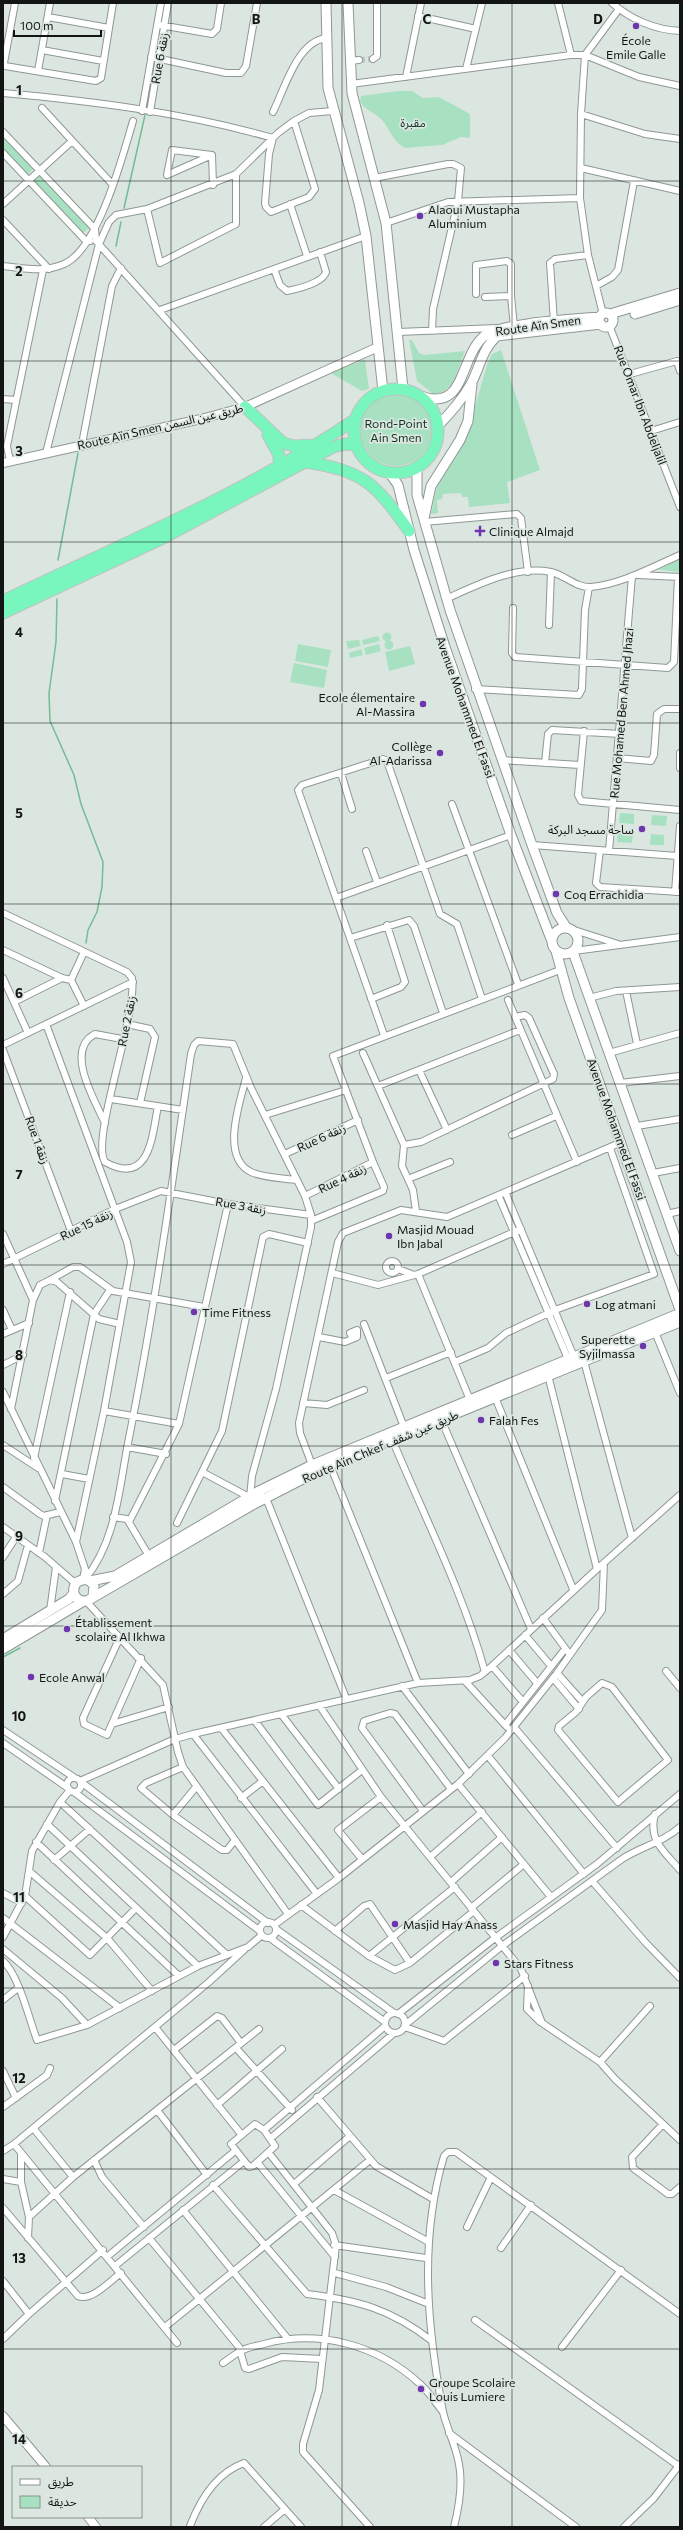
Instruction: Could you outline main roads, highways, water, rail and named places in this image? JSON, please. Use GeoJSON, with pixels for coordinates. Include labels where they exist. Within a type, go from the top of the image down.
{"type":"FeatureCollection","features":[{"type":"Feature","properties":{"kind":"highway"},"geometry":{"type":"LineString","coordinates":[[402,390],[418,395],[431,408],[438,426],[437,440],[433,451],[417,467],[403,472],[389,472],[369,462],[357,445],[354,431],[356,419],[366,402],[383,391],[402,390]]}},
{"type":"Feature","properties":{"kind":"highway"},"geometry":{"type":"LineString","coordinates":[[279,465],[279,455],[274,443],[245,407],[283,443],[294,446],[316,445]]}},
{"type":"Feature","properties":{"kind":"highway"},"geometry":{"type":"LineString","coordinates":[[3,602],[175,520],[316,445],[356,419]]}},
{"type":"Feature","properties":{"kind":"highway"},"geometry":{"type":"LineString","coordinates":[[3,613],[171,534],[339,445],[357,445]]}},
{"type":"Feature","properties":{"kind":"highway"},"geometry":{"type":"LineString","coordinates":[[305,462],[348,470],[366,480],[380,492],[409,531]]}},
{"type":"Feature","properties":{"kind":"main road"},"geometry":{"type":"LineString","coordinates":[[326,3],[328,88],[359,203],[366,236],[383,391]]}},
{"type":"Feature","properties":{"kind":"main road"},"geometry":{"type":"LineString","coordinates":[[348,3],[351,84],[386,223],[398,332],[402,390]]}},
{"type":"Feature","properties":{"kind":"main road"},"geometry":{"type":"LineString","coordinates":[[606,319],[680,293]]}},
{"type":"Feature","properties":{"kind":"main road"},"geometry":{"type":"LineString","coordinates":[[606,319],[680,300]]}},
{"type":"Feature","properties":{"kind":"main road","name":"Route Aïn Smen"},"geometry":{"type":"LineString","coordinates":[[418,395],[434,400],[449,395],[456,390],[471,353],[482,337],[490,331],[554,322],[606,319]]}},
{"type":"Feature","properties":{"kind":"main road","name":"Route Aïn Smen"},"geometry":{"type":"LineString","coordinates":[[438,426],[461,400],[486,351],[497,336],[606,319]]}},
{"type":"Feature","properties":{"kind":"main road"},"geometry":{"type":"LineString","coordinates":[[424,522],[431,486],[460,440],[468,421],[472,381]]}},
{"type":"Feature","properties":{"kind":"main road","name":"Avenue Mohammed El Fassi"},"geometry":{"type":"LineString","coordinates":[[417,467],[416,488],[424,522],[446,599],[475,689],[557,913],[579,939],[574,952],[589,998],[680,1251]]}},
{"type":"Feature","properties":{"kind":"main road","name":"Avenue Mohammed El Fassi"},"geometry":{"type":"LineString","coordinates":[[389,472],[398,485],[409,531],[444,647],[511,835],[552,939],[560,970],[666,1269],[679,1314]]}},
{"type":"Feature","properties":{"kind":"main road"},"geometry":{"type":"LineString","coordinates":[[552,939],[556,930],[569,928]]}},
{"type":"Feature","properties":{"kind":"main road"},"geometry":{"type":"LineString","coordinates":[[556,951],[564,955],[574,952]]}},
{"type":"Feature","properties":{"kind":"main road","name":"Route Aïn Chkef طريق عين شقف"},"geometry":{"type":"LineString","coordinates":[[84,1581],[115,1576],[251,1500],[392,1439],[655,1332],[679,1314]]}},
{"type":"Feature","properties":{"kind":"main road","name":"Route Aïn Chkef طريق عين شقف"},"geometry":{"type":"LineString","coordinates":[[262,1495],[312,1465],[679,1314]]}},
{"type":"Feature","properties":{"kind":"main road","name":"Route Aïn Chkef طريق عين شقف"},"geometry":{"type":"LineString","coordinates":[[3,1649],[88,1599],[118,1584],[251,1500]]}},
{"type":"Feature","properties":{"kind":"main road"},"geometry":{"type":"LineString","coordinates":[[3,1640],[50,1611],[74,1593],[84,1581],[94,1586],[88,1599],[77,1598],[74,1593]]}},
{"type":"Feature","properties":{"kind":"waterway"},"geometry":{"type":"LineString","coordinates":[[124,208],[145,115]]}},
{"type":"Feature","properties":{"kind":"waterway"},"geometry":{"type":"LineString","coordinates":[[116,246],[121,222]]}},
{"type":"Feature","properties":{"kind":"waterway"},"geometry":{"type":"LineString","coordinates":[[58,560],[78,453]]}},
{"type":"Feature","properties":{"kind":"waterway"},"geometry":{"type":"LineString","coordinates":[[57,599],[56,642],[49,693],[50,721],[74,775],[81,804],[103,862],[102,887],[97,912],[88,930],[86,943]]}},
{"type":"Feature","properties":{"kind":"waterway"},"geometry":{"type":"LineString","coordinates":[[3,1657],[20,1648]]}},
{"type":"Feature","properties":{"kind":"tunnel"},"geometry":{"type":"LineString","coordinates":[[359,60],[373,59]]}},
{"type":"Feature","properties":{"kind":"place","name":"École Emile Galle"},"geometry":{"type":"Point","coordinates":[636,26]}},
{"type":"Feature","properties":{"kind":"place","name":"Alaoui Mustapha Aluminium"},"geometry":{"type":"Point","coordinates":[420,216]}},
{"type":"Feature","properties":{"kind":"place","name":"Clinique Almajd"},"geometry":{"type":"Point","coordinates":[480,531]}},
{"type":"Feature","properties":{"kind":"place","name":"Ecole élementaire Al-Massira"},"geometry":{"type":"Point","coordinates":[423,704]}},
{"type":"Feature","properties":{"kind":"place","name":"Collège Al-Adarissa"},"geometry":{"type":"Point","coordinates":[440,753]}},
{"type":"Feature","properties":{"kind":"place","name":"ساحة مسجد البركة"},"geometry":{"type":"Point","coordinates":[642,829]}},
{"type":"Feature","properties":{"kind":"place","name":"Coq Errachidia"},"geometry":{"type":"Point","coordinates":[556,894]}},
{"type":"Feature","properties":{"kind":"place","name":"Masjid Mouad Ibn Jabal"},"geometry":{"type":"Point","coordinates":[389,1236]}},
{"type":"Feature","properties":{"kind":"place","name":"Log atmani"},"geometry":{"type":"Point","coordinates":[587,1304]}},
{"type":"Feature","properties":{"kind":"place","name":"Time Fitness"},"geometry":{"type":"Point","coordinates":[194,1312]}},
{"type":"Feature","properties":{"kind":"place","name":"Superette Syjilmassa"},"geometry":{"type":"Point","coordinates":[643,1346]}},
{"type":"Feature","properties":{"kind":"place","name":"Falah Fes"},"geometry":{"type":"Point","coordinates":[481,1420]}},
{"type":"Feature","properties":{"kind":"place","name":"Établissement scolaire Al Ikhwa"},"geometry":{"type":"Point","coordinates":[67,1629]}},
{"type":"Feature","properties":{"kind":"place","name":"Ecole Anwal"},"geometry":{"type":"Point","coordinates":[31,1677]}},
{"type":"Feature","properties":{"kind":"place","name":"Masjid Hay Anass"},"geometry":{"type":"Point","coordinates":[395,1924]}},
{"type":"Feature","properties":{"kind":"place","name":"Stars Fitness"},"geometry":{"type":"Point","coordinates":[496,1963]}},
{"type":"Feature","properties":{"kind":"place","name":"Groupe Scolaire Louis Lumiere"},"geometry":{"type":"Point","coordinates":[421,2389]}},
{"type":"Feature","properties":{"kind":"park label","name":"مقبرة"},"geometry":{"type":"Point","coordinates":[413,122]}},
{"type":"Feature","properties":{"kind":"park label","name":"Rond-Point Ain Smen"},"geometry":{"type":"Point","coordinates":[396,430]}}]}
